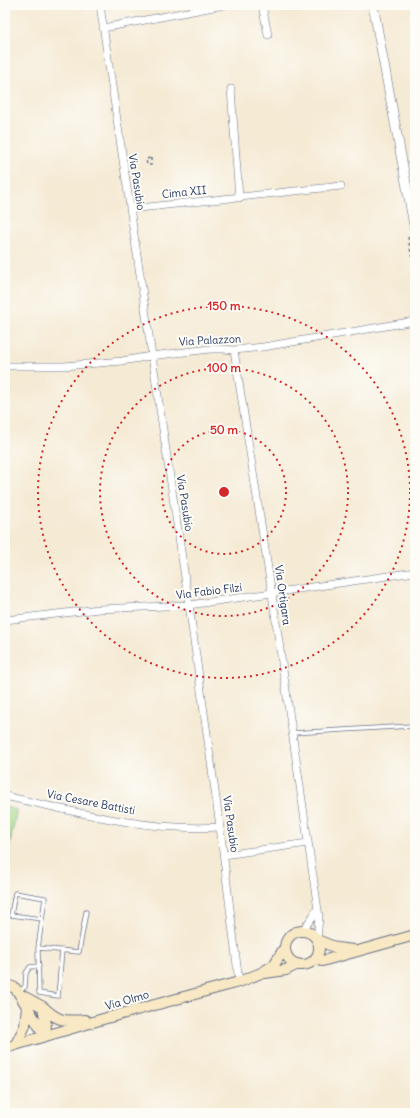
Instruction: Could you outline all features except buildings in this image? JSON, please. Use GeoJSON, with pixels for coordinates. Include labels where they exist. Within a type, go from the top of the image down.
{"type":"FeatureCollection","features":[{"type":"Feature","properties":{"kind":"main road"},"geometry":{"type":"LineString","coordinates":[[258,974],[274,965],[289,937],[297,932],[302,931],[311,933],[318,940],[337,948],[359,950]]}},
{"type":"Feature","properties":{"kind":"main road"},"geometry":{"type":"LineString","coordinates":[[315,959],[322,960],[415,935]]}},
{"type":"Feature","properties":{"kind":"main road"},"geometry":{"type":"LineString","coordinates":[[285,947],[289,958],[293,962],[298,964],[308,964],[315,959],[319,949],[318,940]]}},
{"type":"Feature","properties":{"kind":"main road"},"geometry":{"type":"LineString","coordinates":[[258,974],[286,970],[298,964]]}},
{"type":"Feature","properties":{"kind":"main road","name":"Via Olmo"},"geometry":{"type":"LineString","coordinates":[[5,1048],[103,1019],[239,982],[258,974]]}},
{"type":"Feature","properties":{"kind":"main road"},"geometry":{"type":"LineString","coordinates":[[5,984],[14,988],[43,1007],[54,1017],[65,1021],[103,1019]]}},
{"type":"Feature","properties":{"kind":"main road"},"geometry":{"type":"LineString","coordinates":[[20,993],[45,1036]]}},
{"type":"Feature","properties":{"kind":"main road"},"geometry":{"type":"LineString","coordinates":[[16,1044],[24,1026],[27,1006]]}},
{"type":"Feature","properties":{"kind":"main road"},"geometry":{"type":"LineString","coordinates":[[43,1007],[46,1024],[45,1036]]}},
{"type":"Feature","properties":{"kind":"street","name":"Via Pasubio"},"geometry":{"type":"LineString","coordinates":[[100,5],[189,605],[224,855],[239,982]]}},
{"type":"Feature","properties":{"kind":"street"},"geometry":{"type":"LineString","coordinates":[[103,28],[224,5]]}},
{"type":"Feature","properties":{"kind":"street"},"geometry":{"type":"LineString","coordinates":[[262,5],[268,35]]}},
{"type":"Feature","properties":{"kind":"street"},"geometry":{"type":"LineString","coordinates":[[373,5],[415,231]]}},
{"type":"Feature","properties":{"kind":"street"},"geometry":{"type":"LineString","coordinates":[[231,89],[239,198]]}},
{"type":"Feature","properties":{"kind":"street","name":"Cima XII"},"geometry":{"type":"LineString","coordinates":[[130,209],[340,186]]}},
{"type":"Feature","properties":{"kind":"street","name":"Via Palazzon"},"geometry":{"type":"LineString","coordinates":[[5,366],[64,366],[122,361],[210,349],[223,348],[234,350],[287,344],[415,321]]}},
{"type":"Feature","properties":{"kind":"street","name":"Via Ortigara"},"geometry":{"type":"LineString","coordinates":[[234,350],[272,594],[318,909]]}},
{"type":"Feature","properties":{"kind":"street","name":"Via Fabio Filzi"},"geometry":{"type":"LineString","coordinates":[[5,620],[99,609],[189,605],[415,572]]}},
{"type":"Feature","properties":{"kind":"street","name":"Via Cesare Battisti"},"geometry":{"type":"LineString","coordinates":[[5,796],[112,820],[170,827],[205,828],[220,826]]}},
{"type":"Feature","properties":{"kind":"street"},"geometry":{"type":"LineString","coordinates":[[224,855],[308,843]]}},
{"type":"Feature","properties":{"kind":"street"},"geometry":{"type":"LineString","coordinates":[[302,931],[318,909]]}},
{"type":"Feature","properties":{"kind":"street"},"geometry":{"type":"LineString","coordinates":[[318,909],[318,940]]}},
{"type":"Feature","properties":{"kind":"lane"},"geometry":{"type":"LineString","coordinates":[[292,733],[411,726]]}},
{"type":"Feature","properties":{"kind":"lane"},"geometry":{"type":"LineString","coordinates":[[42,919],[11,915],[15,894],[45,898],[38,948],[39,993],[58,996],[62,950]]}},
{"type":"Feature","properties":{"kind":"lane"},"geometry":{"type":"LineString","coordinates":[[38,948],[80,952],[86,912]]}},
{"type":"Feature","properties":{"kind":"lane"},"geometry":{"type":"LineString","coordinates":[[20,993],[25,987],[26,973],[30,967],[39,966]]}},
{"type":"Feature","properties":{"kind":"green space"},"geometry":{"type":"Polygon","coordinates":[[[5,807],[17,810],[7,855],[5,856],[5,807]]]}}]}
